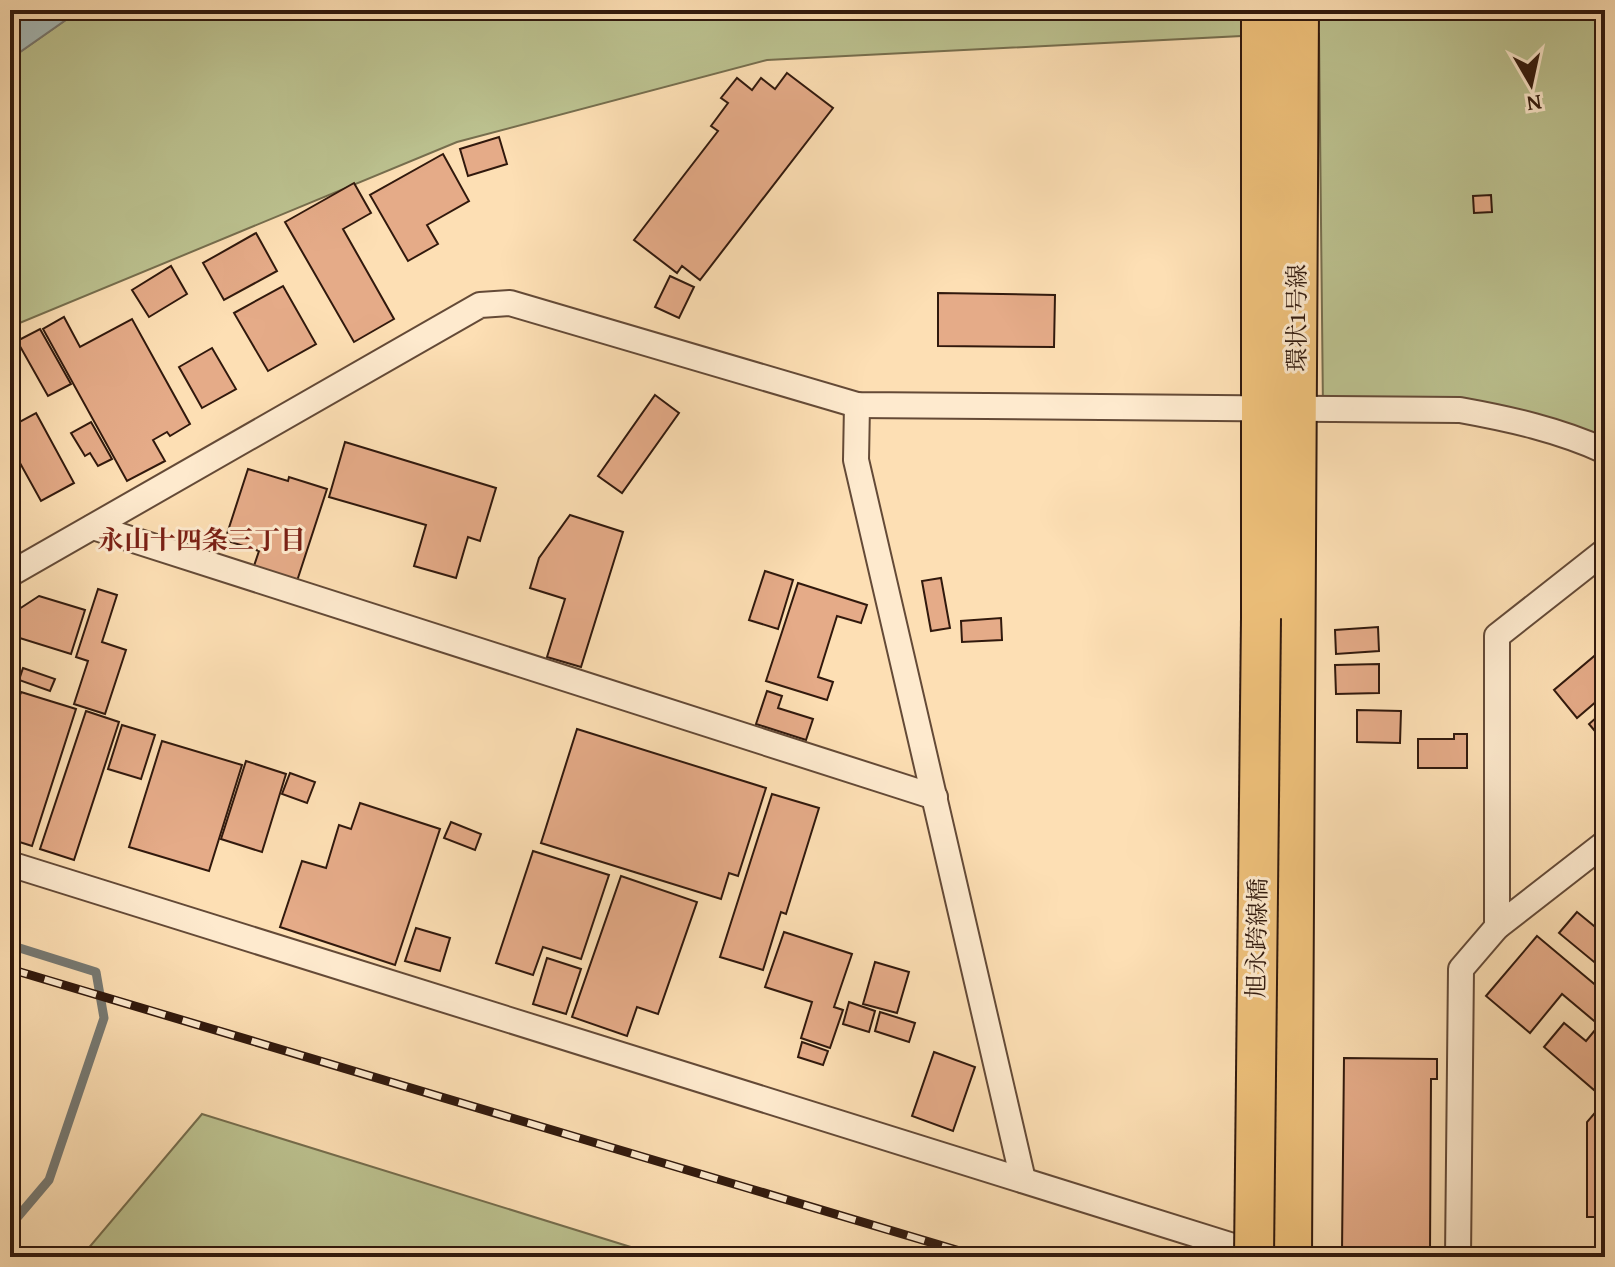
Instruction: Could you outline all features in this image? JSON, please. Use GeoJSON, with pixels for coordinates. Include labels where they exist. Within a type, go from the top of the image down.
{"type":"FeatureCollection","features":[{"type":"Feature","properties":{"kind":"main road","name":"環状1号線"},"geometry":{"type":"LineString","coordinates":[[1261,10],[1279,410]]}},
{"type":"Feature","properties":{"kind":"main road","name":"環状1号線"},"geometry":{"type":"LineString","coordinates":[[1278,622],[1279,410],[1299,10]]}},
{"type":"Feature","properties":{"kind":"main road","name":"旭永跨線橋"},"geometry":{"type":"LineString","coordinates":[[1254,1257],[1278,622]]}},
{"type":"Feature","properties":{"kind":"main road","name":"旭永跨線橋"},"geometry":{"type":"LineString","coordinates":[[1278,622],[1292,1257]]}},
{"type":"Feature","properties":{"kind":"street"},"geometry":{"type":"LineString","coordinates":[[10,574],[480,305],[510,303],[857,405],[1460,410],[1512,419],[1584,441],[1605,451]]}},
{"type":"Feature","properties":{"kind":"street"},"geometry":{"type":"LineString","coordinates":[[857,405],[856,460],[1023,1180]]}},
{"type":"Feature","properties":{"kind":"street"},"geometry":{"type":"LineString","coordinates":[[93,527],[935,797]]}},
{"type":"Feature","properties":{"kind":"street"},"geometry":{"type":"LineString","coordinates":[[1497,927],[1497,636],[1605,551]]}},
{"type":"Feature","properties":{"kind":"street"},"geometry":{"type":"LineString","coordinates":[[1458,1257],[1461,969],[1497,927],[1605,843]]}},
{"type":"Feature","properties":{"kind":"street"},"geometry":{"type":"LineString","coordinates":[[10,864],[1268,1257]]}},
{"type":"Feature","properties":{"kind":"green space"},"geometry":{"type":"Polygon","coordinates":[[[80,10],[1261,10],[1261,35],[767,60],[457,142],[10,327],[10,59],[80,10]]]}},
{"type":"Feature","properties":{"kind":"green space"},"geometry":{"type":"Polygon","coordinates":[[[1299,10],[1605,10],[1605,451],[1512,419],[1323,409],[1319,34],[1299,37],[1299,10]]]}},
{"type":"Feature","properties":{"kind":"green space"},"geometry":{"type":"Polygon","coordinates":[[[202,1114],[663,1257],[81,1257],[202,1114]]]}},
{"type":"Feature","properties":{"kind":"shaded area"},"geometry":{"type":"Polygon","coordinates":[[[10,10],[80,10],[10,59],[10,10]]]}},
{"type":"Feature","properties":{"kind":"building"},"geometry":{"type":"Polygon","coordinates":[[[787,73],[833,108],[700,280],[682,266],[677,273],[634,240],[718,131],[711,126],[728,103],[721,98],[737,78],[752,90],[761,78],[775,89],[787,73]]]}},
{"type":"Feature","properties":{"kind":"building"},"geometry":{"type":"Polygon","coordinates":[[[499,137],[507,164],[468,176],[460,149],[499,137]]]}},
{"type":"Feature","properties":{"kind":"building"},"geometry":{"type":"Polygon","coordinates":[[[443,154],[469,201],[427,225],[438,244],[408,261],[370,195],[443,154]]]}},
{"type":"Feature","properties":{"kind":"building"},"geometry":{"type":"Polygon","coordinates":[[[354,183],[371,213],[343,229],[394,319],[354,342],[285,222],[354,183]]]}},
{"type":"Feature","properties":{"kind":"building"},"geometry":{"type":"Polygon","coordinates":[[[1491,195],[1492,212],[1474,213],[1473,196],[1491,195]]]}},
{"type":"Feature","properties":{"kind":"building"},"geometry":{"type":"Polygon","coordinates":[[[256,233],[277,271],[224,300],[203,263],[256,233]]]}},
{"type":"Feature","properties":{"kind":"building"},"geometry":{"type":"Polygon","coordinates":[[[171,266],[187,294],[149,317],[132,290],[171,266]]]}},
{"type":"Feature","properties":{"kind":"building"},"geometry":{"type":"Polygon","coordinates":[[[670,276],[694,287],[679,318],[655,307],[670,276]]]}},
{"type":"Feature","properties":{"kind":"building"},"geometry":{"type":"Polygon","coordinates":[[[283,286],[316,344],[268,371],[234,313],[283,286]]]}},
{"type":"Feature","properties":{"kind":"building"},"geometry":{"type":"Polygon","coordinates":[[[938,293],[1055,295],[1054,347],[938,346],[938,293]]]}},
{"type":"Feature","properties":{"kind":"building"},"geometry":{"type":"Polygon","coordinates":[[[64,317],[80,347],[132,319],[190,424],[170,436],[167,432],[153,440],[165,461],[127,481],[43,329],[64,317]]]}},
{"type":"Feature","properties":{"kind":"building"},"geometry":{"type":"Polygon","coordinates":[[[40,329],[71,384],[48,396],[17,341],[40,329]]]}},
{"type":"Feature","properties":{"kind":"building"},"geometry":{"type":"Polygon","coordinates":[[[212,348],[236,389],[202,408],[179,367],[212,348]]]}},
{"type":"Feature","properties":{"kind":"building"},"geometry":{"type":"Polygon","coordinates":[[[655,395],[679,413],[622,493],[598,476],[655,395]]]}},
{"type":"Feature","properties":{"kind":"building"},"geometry":{"type":"Polygon","coordinates":[[[36,413],[74,483],[41,501],[10,445],[10,427],[36,413]]]}},
{"type":"Feature","properties":{"kind":"building"},"geometry":{"type":"Polygon","coordinates":[[[91,422],[112,459],[98,466],[90,453],[85,456],[71,433],[91,422]]]}},
{"type":"Feature","properties":{"kind":"building"},"geometry":{"type":"Polygon","coordinates":[[[345,442],[496,488],[480,541],[468,537],[456,578],[414,566],[426,525],[329,497],[345,442]]]}},
{"type":"Feature","properties":{"kind":"building"},"geometry":{"type":"Polygon","coordinates":[[[248,469],[327,489],[297,581],[254,566],[259,551],[225,540],[248,469]]]}},
{"type":"Feature","properties":{"kind":"building"},"geometry":{"type":"Polygon","coordinates":[[[570,515],[623,532],[581,667],[547,657],[565,599],[530,588],[539,558],[570,515]]]}},
{"type":"Feature","properties":{"kind":"building"},"geometry":{"type":"Polygon","coordinates":[[[765,571],[793,580],[778,629],[749,620],[765,571]]]}},
{"type":"Feature","properties":{"kind":"building"},"geometry":{"type":"Polygon","coordinates":[[[941,578],[950,628],[931,631],[922,581],[941,578]]]}},
{"type":"Feature","properties":{"kind":"building"},"geometry":{"type":"Polygon","coordinates":[[[798,583],[867,605],[861,623],[837,616],[818,677],[833,682],[827,700],[766,681],[798,583]]]}},
{"type":"Feature","properties":{"kind":"building"},"geometry":{"type":"Polygon","coordinates":[[[98,589],[117,595],[102,642],[126,650],[105,714],[74,704],[88,661],[76,657],[98,589]]]}},
{"type":"Feature","properties":{"kind":"building"},"geometry":{"type":"Polygon","coordinates":[[[39,596],[85,610],[71,654],[10,635],[10,610],[16,611],[39,596]]]}},
{"type":"Feature","properties":{"kind":"building"},"geometry":{"type":"Polygon","coordinates":[[[1001,618],[1002,640],[962,642],[961,621],[1001,618]]]}},
{"type":"Feature","properties":{"kind":"building"},"geometry":{"type":"Polygon","coordinates":[[[1378,627],[1379,651],[1336,654],[1335,630],[1378,627]]]}},
{"type":"Feature","properties":{"kind":"building"},"geometry":{"type":"Polygon","coordinates":[[[1605,647],[1605,694],[1577,718],[1554,690],[1605,647]]]}},
{"type":"Feature","properties":{"kind":"building"},"geometry":{"type":"Polygon","coordinates":[[[1379,664],[1379,693],[1336,694],[1335,665],[1379,664]]]}},
{"type":"Feature","properties":{"kind":"building"},"geometry":{"type":"Polygon","coordinates":[[[23,668],[55,679],[50,691],[19,680],[23,668]]]}},
{"type":"Feature","properties":{"kind":"building"},"geometry":{"type":"Polygon","coordinates":[[[767,691],[782,696],[778,708],[813,719],[806,740],[756,724],[767,691]]]}},
{"type":"Feature","properties":{"kind":"building"},"geometry":{"type":"Polygon","coordinates":[[[21,692],[76,709],[32,846],[10,839],[10,727],[21,692]]]}},
{"type":"Feature","properties":{"kind":"building"},"geometry":{"type":"Polygon","coordinates":[[[1357,710],[1401,711],[1400,743],[1357,742],[1357,710]]]}},
{"type":"Feature","properties":{"kind":"building"},"geometry":{"type":"Polygon","coordinates":[[[1605,710],[1605,743],[1589,724],[1605,710]]]}},
{"type":"Feature","properties":{"kind":"building"},"geometry":{"type":"Polygon","coordinates":[[[86,711],[119,722],[74,860],[40,849],[86,711]]]}},
{"type":"Feature","properties":{"kind":"building"},"geometry":{"type":"Polygon","coordinates":[[[122,725],[155,735],[141,779],[108,769],[122,725]]]}},
{"type":"Feature","properties":{"kind":"building"},"geometry":{"type":"Polygon","coordinates":[[[577,729],[766,788],[738,876],[729,873],[721,899],[541,843],[577,729]]]}},
{"type":"Feature","properties":{"kind":"building"},"geometry":{"type":"Polygon","coordinates":[[[1454,734],[1467,734],[1467,768],[1418,768],[1418,739],[1454,739],[1454,734]]]}},
{"type":"Feature","properties":{"kind":"building"},"geometry":{"type":"Polygon","coordinates":[[[162,741],[242,765],[209,871],[129,847],[162,741]]]}},
{"type":"Feature","properties":{"kind":"building"},"geometry":{"type":"Polygon","coordinates":[[[246,761],[286,774],[262,852],[221,839],[246,761]]]}},
{"type":"Feature","properties":{"kind":"building"},"geometry":{"type":"Polygon","coordinates":[[[290,773],[315,782],[307,803],[282,794],[290,773]]]}},
{"type":"Feature","properties":{"kind":"building"},"geometry":{"type":"Polygon","coordinates":[[[772,794],[819,808],[786,914],[781,912],[763,970],[720,957],[772,794]]]}},
{"type":"Feature","properties":{"kind":"building"},"geometry":{"type":"Polygon","coordinates":[[[360,803],[440,829],[395,965],[280,927],[302,861],[326,868],[339,825],[351,829],[360,803]]]}},
{"type":"Feature","properties":{"kind":"building"},"geometry":{"type":"Polygon","coordinates":[[[451,822],[481,834],[475,850],[444,838],[451,822]]]}},
{"type":"Feature","properties":{"kind":"building"},"geometry":{"type":"Polygon","coordinates":[[[533,851],[609,875],[581,959],[543,947],[533,975],[496,963],[533,851]]]}},
{"type":"Feature","properties":{"kind":"building"},"geometry":{"type":"Polygon","coordinates":[[[621,876],[697,902],[658,1014],[637,1007],[627,1036],[572,1017],[621,876]]]}},
{"type":"Feature","properties":{"kind":"building"},"geometry":{"type":"Polygon","coordinates":[[[1577,912],[1605,935],[1605,971],[1559,933],[1577,912]]]}},
{"type":"Feature","properties":{"kind":"building"},"geometry":{"type":"Polygon","coordinates":[[[416,928],[450,938],[440,971],[405,961],[416,928]]]}},
{"type":"Feature","properties":{"kind":"building"},"geometry":{"type":"Polygon","coordinates":[[[784,932],[852,954],[834,1007],[843,1010],[830,1048],[801,1038],[812,1002],[765,987],[784,932]]]}},
{"type":"Feature","properties":{"kind":"building"},"geometry":{"type":"Polygon","coordinates":[[[1537,936],[1605,993],[1605,1018],[1599,1025],[1562,994],[1530,1033],[1486,996],[1537,936]]]}},
{"type":"Feature","properties":{"kind":"building"},"geometry":{"type":"Polygon","coordinates":[[[547,958],[581,969],[566,1014],[533,1004],[547,958]]]}},
{"type":"Feature","properties":{"kind":"building"},"geometry":{"type":"Polygon","coordinates":[[[875,962],[909,972],[897,1013],[863,1004],[875,962]]]}},
{"type":"Feature","properties":{"kind":"building"},"geometry":{"type":"Polygon","coordinates":[[[849,1002],[875,1011],[869,1032],[843,1024],[849,1002]]]}},
{"type":"Feature","properties":{"kind":"building"},"geometry":{"type":"Polygon","coordinates":[[[880,1012],[915,1023],[909,1042],[875,1031],[880,1012]]]}},
{"type":"Feature","properties":{"kind":"building"},"geometry":{"type":"Polygon","coordinates":[[[1605,1018],[1605,1077],[1594,1090],[1544,1047],[1564,1023],[1586,1041],[1605,1018]]]}},
{"type":"Feature","properties":{"kind":"building"},"geometry":{"type":"Polygon","coordinates":[[[802,1042],[828,1051],[823,1065],[798,1057],[802,1042]]]}},
{"type":"Feature","properties":{"kind":"building"},"geometry":{"type":"Polygon","coordinates":[[[934,1052],[975,1067],[953,1131],[912,1116],[934,1052]]]}},
{"type":"Feature","properties":{"kind":"building"},"geometry":{"type":"Polygon","coordinates":[[[1344,1058],[1437,1059],[1437,1079],[1431,1079],[1430,1253],[1342,1252],[1344,1058]]]}},
{"type":"Feature","properties":{"kind":"building"},"geometry":{"type":"Polygon","coordinates":[[[1605,1101],[1605,1217],[1587,1217],[1587,1122],[1605,1101]]]}},
{"type":"Feature","properties":{"kind":"waterway"},"geometry":{"type":"LineString","coordinates":[[10,945],[96,972],[104,1018],[49,1180],[10,1226]]}},
{"type":"Feature","properties":{"kind":"railway"},"geometry":{"type":"LineString","coordinates":[[10,969],[980,1257]]}},
{"type":"Feature","properties":{"kind":"district","name":"永山十四条三丁目"},"geometry":{"type":"Point","coordinates":[202,540]}}]}
